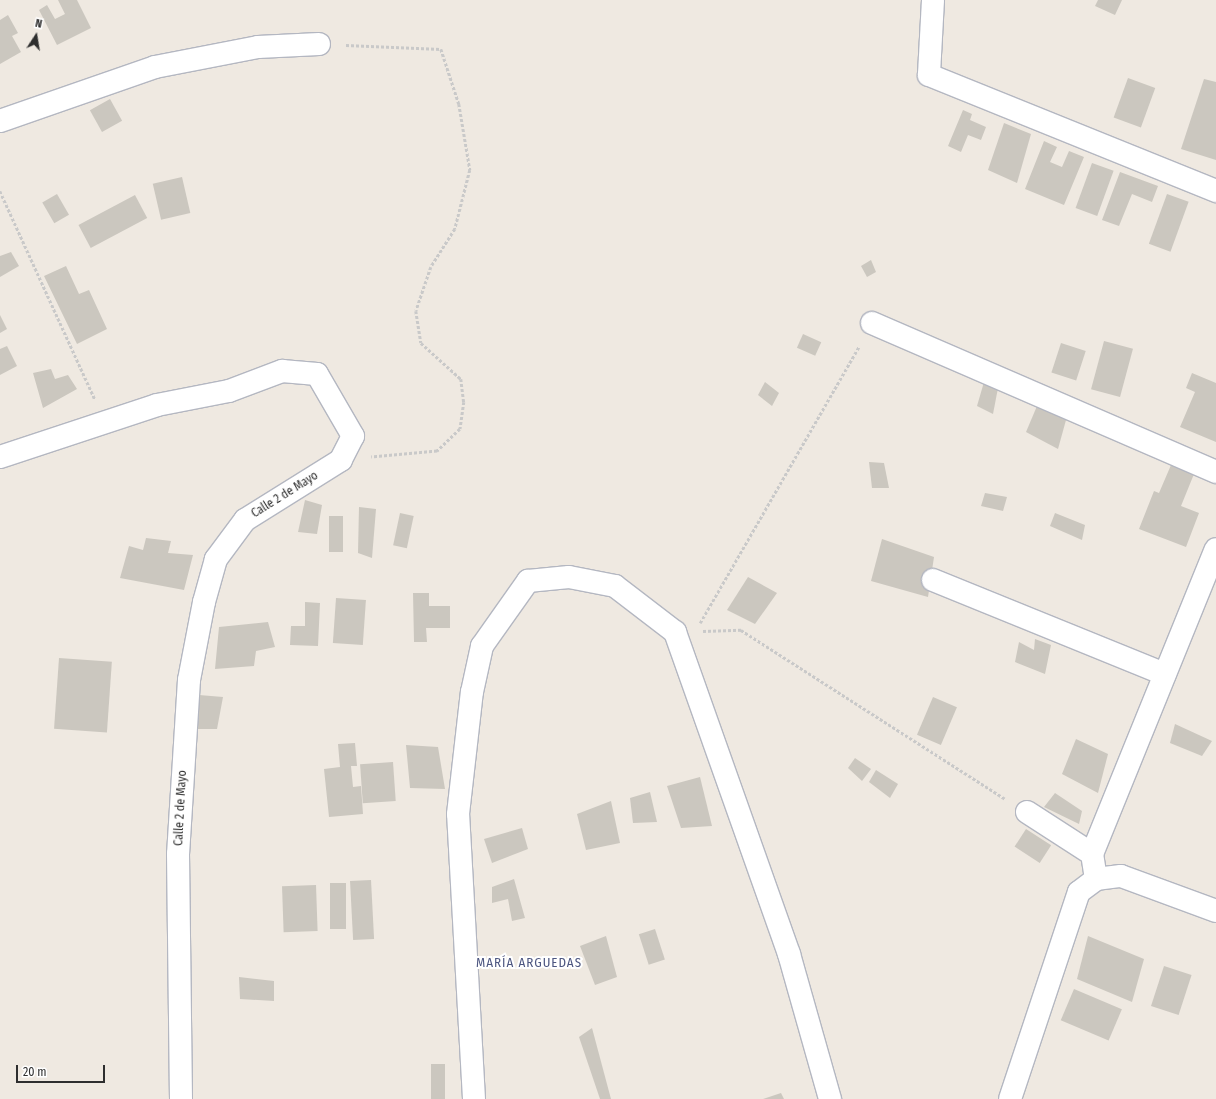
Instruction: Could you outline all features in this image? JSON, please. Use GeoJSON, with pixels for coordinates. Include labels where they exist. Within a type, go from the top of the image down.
{"type":"FeatureCollection","features":[{"type":"Feature","properties":{"kind":"street"},"geometry":{"type":"LineString","coordinates":[[933,0],[929,74],[1216,191]]}},
{"type":"Feature","properties":{"kind":"street"},"geometry":{"type":"LineString","coordinates":[[0,121],[155,67],[258,47],[320,44]]}},
{"type":"Feature","properties":{"kind":"street"},"geometry":{"type":"LineString","coordinates":[[872,323],[1216,472]]}},
{"type":"Feature","properties":{"kind":"street"},"geometry":{"type":"LineString","coordinates":[[0,457],[158,406],[229,391],[282,371],[317,374],[353,436],[341,460]]}},
{"type":"Feature","properties":{"kind":"street","name":"Calle 2 de Mayo"},"geometry":{"type":"LineString","coordinates":[[181,1099],[178,854],[189,680],[204,602],[216,559],[245,520],[341,460]]}},
{"type":"Feature","properties":{"kind":"street"},"geometry":{"type":"LineString","coordinates":[[1096,879],[1092,854],[1216,549]]}},
{"type":"Feature","properties":{"kind":"street"},"geometry":{"type":"LineString","coordinates":[[474,1099],[458,814],[472,692],[482,646],[528,581],[569,577],[615,586],[685,632],[789,954],[830,1099]]}},
{"type":"Feature","properties":{"kind":"street"},"geometry":{"type":"LineString","coordinates":[[933,580],[1165,674]]}},
{"type":"Feature","properties":{"kind":"street"},"geometry":{"type":"LineString","coordinates":[[1026,812],[1092,854]]}},
{"type":"Feature","properties":{"kind":"street"},"geometry":{"type":"LineString","coordinates":[[1010,1099],[1079,892],[1096,879],[1121,876],[1216,911]]}},
{"type":"Feature","properties":{"kind":"path"},"geometry":{"type":"LineString","coordinates":[[320,44],[441,49],[459,104],[470,170],[455,229],[431,267],[416,311],[421,343],[461,379],[464,402],[460,429],[437,451],[341,460]]}},
{"type":"Feature","properties":{"kind":"path"},"geometry":{"type":"LineString","coordinates":[[0,191],[106,423]]}},
{"type":"Feature","properties":{"kind":"path"},"geometry":{"type":"LineString","coordinates":[[685,632],[872,323]]}},
{"type":"Feature","properties":{"kind":"path"},"geometry":{"type":"LineString","coordinates":[[685,632],[741,630],[1026,812]]}},
{"type":"Feature","properties":{"kind":"building"},"geometry":{"type":"Polygon","coordinates":[[[58,0],[77,0],[91,28],[57,45],[39,10],[47,5],[55,19],[65,14],[58,0]]]}},
{"type":"Feature","properties":{"kind":"building"},"geometry":{"type":"Polygon","coordinates":[[[1098,0],[1122,0],[1115,15],[1095,6],[1098,0]]]}},
{"type":"Feature","properties":{"kind":"building"},"geometry":{"type":"Polygon","coordinates":[[[8,15],[18,33],[12,36],[21,52],[0,64],[0,20],[8,15]]]}},
{"type":"Feature","properties":{"kind":"building"},"geometry":{"type":"Polygon","coordinates":[[[1128,78],[1155,88],[1141,127],[1114,117],[1128,78]]]}},
{"type":"Feature","properties":{"kind":"building"},"geometry":{"type":"Polygon","coordinates":[[[1204,79],[1216,82],[1216,160],[1181,149],[1204,79]]]}},
{"type":"Feature","properties":{"kind":"building"},"geometry":{"type":"Polygon","coordinates":[[[110,99],[122,121],[102,132],[90,110],[110,99]]]}},
{"type":"Feature","properties":{"kind":"building"},"geometry":{"type":"Polygon","coordinates":[[[963,110],[972,114],[970,120],[986,127],[981,140],[968,135],[961,152],[948,146],[963,110]]]}},
{"type":"Feature","properties":{"kind":"building"},"geometry":{"type":"Polygon","coordinates":[[[1004,123],[1031,134],[1017,183],[988,170],[1004,123]]]}},
{"type":"Feature","properties":{"kind":"building"},"geometry":{"type":"Polygon","coordinates":[[[1044,141],[1057,147],[1050,162],[1062,167],[1069,151],[1084,157],[1064,205],[1025,189],[1044,141]]]}},
{"type":"Feature","properties":{"kind":"building"},"geometry":{"type":"Polygon","coordinates":[[[1092,163],[1114,171],[1097,216],[1076,208],[1092,163]]]}},
{"type":"Feature","properties":{"kind":"building"},"geometry":{"type":"Polygon","coordinates":[[[1120,172],[1158,186],[1152,202],[1132,194],[1119,226],[1102,220],[1120,172]]]}},
{"type":"Feature","properties":{"kind":"building"},"geometry":{"type":"Polygon","coordinates":[[[182,177],[190,213],[161,220],[153,184],[182,177]]]}},
{"type":"Feature","properties":{"kind":"building"},"geometry":{"type":"Polygon","coordinates":[[[57,194],[69,215],[54,223],[42,202],[57,194]]]}},
{"type":"Feature","properties":{"kind":"building"},"geometry":{"type":"Polygon","coordinates":[[[1167,194],[1189,202],[1170,252],[1149,244],[1167,194]]]}},
{"type":"Feature","properties":{"kind":"building"},"geometry":{"type":"Polygon","coordinates":[[[135,195],[147,218],[91,248],[78,225],[135,195]]]}},
{"type":"Feature","properties":{"kind":"building"},"geometry":{"type":"Polygon","coordinates":[[[11,252],[19,266],[0,277],[0,256],[11,252]]]}},
{"type":"Feature","properties":{"kind":"building"},"geometry":{"type":"Polygon","coordinates":[[[871,260],[876,272],[867,277],[861,266],[871,260]]]}},
{"type":"Feature","properties":{"kind":"building"},"geometry":{"type":"Polygon","coordinates":[[[66,266],[79,294],[89,290],[107,329],[77,344],[44,276],[66,266]]]}},
{"type":"Feature","properties":{"kind":"building"},"geometry":{"type":"Polygon","coordinates":[[[0,315],[7,329],[0,333],[0,315]]]}},
{"type":"Feature","properties":{"kind":"building"},"geometry":{"type":"Polygon","coordinates":[[[803,334],[821,342],[815,356],[797,348],[803,334]]]}},
{"type":"Feature","properties":{"kind":"building"},"geometry":{"type":"Polygon","coordinates":[[[1104,341],[1133,349],[1120,397],[1091,389],[1104,341]]]}},
{"type":"Feature","properties":{"kind":"building"},"geometry":{"type":"Polygon","coordinates":[[[1061,343],[1086,351],[1076,381],[1051,372],[1061,343]]]}},
{"type":"Feature","properties":{"kind":"building"},"geometry":{"type":"Polygon","coordinates":[[[7,346],[17,366],[0,375],[0,349],[7,346]]]}},
{"type":"Feature","properties":{"kind":"building"},"geometry":{"type":"Polygon","coordinates":[[[51,369],[55,379],[68,375],[77,389],[43,408],[33,373],[51,369]]]}},
{"type":"Feature","properties":{"kind":"building"},"geometry":{"type":"Polygon","coordinates":[[[1192,373],[1216,383],[1216,442],[1180,427],[1195,392],[1186,388],[1192,373]]]}},
{"type":"Feature","properties":{"kind":"building"},"geometry":{"type":"Polygon","coordinates":[[[765,382],[779,393],[772,406],[758,395],[765,382]]]}},
{"type":"Feature","properties":{"kind":"building"},"geometry":{"type":"Polygon","coordinates":[[[984,382],[998,388],[993,414],[977,406],[984,382]]]}},
{"type":"Feature","properties":{"kind":"building"},"geometry":{"type":"Polygon","coordinates":[[[1037,406],[1066,420],[1058,449],[1026,432],[1037,406]]]}},
{"type":"Feature","properties":{"kind":"building"},"geometry":{"type":"Polygon","coordinates":[[[869,462],[884,463],[889,488],[872,488],[869,462]]]}},
{"type":"Feature","properties":{"kind":"building"},"geometry":{"type":"Polygon","coordinates":[[[1171,465],[1194,474],[1181,506],[1199,513],[1186,547],[1139,529],[1154,491],[1159,493],[1171,465]]]}},
{"type":"Feature","properties":{"kind":"building"},"geometry":{"type":"Polygon","coordinates":[[[985,493],[1007,497],[1003,511],[981,506],[985,493]]]}},
{"type":"Feature","properties":{"kind":"building"},"geometry":{"type":"Polygon","coordinates":[[[305,500],[322,505],[317,534],[298,532],[305,500]]]}},
{"type":"Feature","properties":{"kind":"building"},"geometry":{"type":"Polygon","coordinates":[[[359,507],[376,509],[372,558],[358,553],[359,507]]]}},
{"type":"Feature","properties":{"kind":"building"},"geometry":{"type":"Polygon","coordinates":[[[400,513],[414,516],[407,548],[393,545],[400,513]]]}},
{"type":"Feature","properties":{"kind":"building"},"geometry":{"type":"Polygon","coordinates":[[[1055,513],[1085,525],[1082,540],[1050,526],[1055,513]]]}},
{"type":"Feature","properties":{"kind":"building"},"geometry":{"type":"Polygon","coordinates":[[[329,516],[343,516],[343,552],[329,552],[329,516]]]}},
{"type":"Feature","properties":{"kind":"building"},"geometry":{"type":"Polygon","coordinates":[[[146,538],[171,541],[168,553],[193,555],[184,590],[120,578],[129,546],[143,550],[146,538]]]}},
{"type":"Feature","properties":{"kind":"building"},"geometry":{"type":"Polygon","coordinates":[[[882,539],[934,557],[928,597],[871,581],[882,539]]]}},
{"type":"Feature","properties":{"kind":"building"},"geometry":{"type":"Polygon","coordinates":[[[748,577],[777,593],[755,624],[727,610],[748,577]]]}},
{"type":"Feature","properties":{"kind":"building"},"geometry":{"type":"Polygon","coordinates":[[[413,593],[429,593],[429,606],[450,606],[450,628],[426,628],[427,642],[414,642],[413,593]]]}},
{"type":"Feature","properties":{"kind":"building"},"geometry":{"type":"Polygon","coordinates":[[[336,598],[366,600],[363,645],[333,643],[336,598]]]}},
{"type":"Feature","properties":{"kind":"building"},"geometry":{"type":"Polygon","coordinates":[[[305,602],[320,603],[318,646],[290,645],[291,626],[305,626],[305,602]]]}},
{"type":"Feature","properties":{"kind":"building"},"geometry":{"type":"Polygon","coordinates":[[[268,622],[275,647],[256,651],[254,666],[215,669],[219,627],[268,622]]]}},
{"type":"Feature","properties":{"kind":"building"},"geometry":{"type":"Polygon","coordinates":[[[1035,639],[1051,645],[1045,674],[1015,662],[1019,642],[1034,650],[1035,639]]]}},
{"type":"Feature","properties":{"kind":"building"},"geometry":{"type":"Polygon","coordinates":[[[59,658],[112,662],[107,733],[54,729],[59,658]]]}},
{"type":"Feature","properties":{"kind":"building"},"geometry":{"type":"Polygon","coordinates":[[[199,695],[223,697],[217,729],[198,729],[199,695]]]}},
{"type":"Feature","properties":{"kind":"building"},"geometry":{"type":"Polygon","coordinates":[[[933,697],[957,707],[941,745],[917,735],[933,697]]]}},
{"type":"Feature","properties":{"kind":"building"},"geometry":{"type":"Polygon","coordinates":[[[1175,724],[1212,741],[1202,756],[1170,743],[1175,724]]]}},
{"type":"Feature","properties":{"kind":"building"},"geometry":{"type":"Polygon","coordinates":[[[1076,739],[1108,754],[1098,793],[1062,774],[1076,739]]]}},
{"type":"Feature","properties":{"kind":"building"},"geometry":{"type":"Polygon","coordinates":[[[355,743],[357,766],[351,766],[353,787],[361,786],[363,814],[329,817],[324,769],[340,767],[338,744],[355,743]]]}},
{"type":"Feature","properties":{"kind":"building"},"geometry":{"type":"Polygon","coordinates":[[[406,745],[438,747],[445,789],[410,788],[406,745]]]}},
{"type":"Feature","properties":{"kind":"building"},"geometry":{"type":"Polygon","coordinates":[[[855,758],[871,769],[862,781],[848,768],[855,758]]]}},
{"type":"Feature","properties":{"kind":"building"},"geometry":{"type":"Polygon","coordinates":[[[393,762],[396,801],[363,803],[360,764],[393,762]]]}},
{"type":"Feature","properties":{"kind":"building"},"geometry":{"type":"Polygon","coordinates":[[[876,770],[898,784],[890,798],[869,782],[876,770]]]}},
{"type":"Feature","properties":{"kind":"building"},"geometry":{"type":"Polygon","coordinates":[[[700,777],[712,826],[681,828],[667,786],[700,777]]]}},
{"type":"Feature","properties":{"kind":"building"},"geometry":{"type":"Polygon","coordinates":[[[650,792],[657,822],[633,823],[630,798],[650,792]]]}},
{"type":"Feature","properties":{"kind":"building"},"geometry":{"type":"Polygon","coordinates":[[[1055,793],[1082,811],[1079,824],[1044,807],[1055,793]]]}},
{"type":"Feature","properties":{"kind":"building"},"geometry":{"type":"Polygon","coordinates":[[[611,801],[620,843],[586,850],[577,814],[611,801]]]}},
{"type":"Feature","properties":{"kind":"building"},"geometry":{"type":"Polygon","coordinates":[[[522,828],[528,849],[492,863],[484,839],[522,828]]]}},
{"type":"Feature","properties":{"kind":"building"},"geometry":{"type":"Polygon","coordinates":[[[1026,829],[1051,845],[1040,863],[1015,847],[1026,829]]]}},
{"type":"Feature","properties":{"kind":"building"},"geometry":{"type":"Polygon","coordinates":[[[514,879],[525,918],[512,921],[508,899],[492,903],[492,887],[514,879]]]}},
{"type":"Feature","properties":{"kind":"building"},"geometry":{"type":"Polygon","coordinates":[[[371,880],[374,939],[353,940],[350,881],[371,880]]]}},
{"type":"Feature","properties":{"kind":"building"},"geometry":{"type":"Polygon","coordinates":[[[330,883],[346,883],[346,929],[330,929],[330,883]]]}},
{"type":"Feature","properties":{"kind":"building"},"geometry":{"type":"Polygon","coordinates":[[[316,885],[318,931],[284,932],[282,886],[316,885]]]}},
{"type":"Feature","properties":{"kind":"building"},"geometry":{"type":"Polygon","coordinates":[[[655,929],[665,959],[649,965],[639,934],[655,929]]]}},
{"type":"Feature","properties":{"kind":"building"},"geometry":{"type":"Polygon","coordinates":[[[606,936],[617,977],[595,985],[580,946],[606,936]]]}},
{"type":"Feature","properties":{"kind":"building"},"geometry":{"type":"Polygon","coordinates":[[[1088,936],[1144,959],[1132,1002],[1077,979],[1088,936]]]}},
{"type":"Feature","properties":{"kind":"building"},"geometry":{"type":"Polygon","coordinates":[[[1164,966],[1192,975],[1179,1015],[1151,1006],[1164,966]]]}},
{"type":"Feature","properties":{"kind":"building"},"geometry":{"type":"Polygon","coordinates":[[[239,977],[274,981],[274,1001],[240,999],[239,977]]]}},
{"type":"Feature","properties":{"kind":"building"},"geometry":{"type":"Polygon","coordinates":[[[1074,989],[1122,1009],[1109,1041],[1061,1020],[1074,989]]]}},
{"type":"Feature","properties":{"kind":"building"},"geometry":{"type":"Polygon","coordinates":[[[592,1028],[611,1099],[600,1099],[579,1037],[592,1028]]]}},
{"type":"Feature","properties":{"kind":"building"},"geometry":{"type":"Polygon","coordinates":[[[431,1064],[445,1064],[445,1099],[431,1099],[431,1064]]]}},
{"type":"Feature","properties":{"kind":"building"},"geometry":{"type":"Polygon","coordinates":[[[781,1093],[784,1099],[763,1099],[781,1093]]]}},
{"type":"Feature","properties":{"kind":"district","name":"MARÍA ARGUEDAS"},"geometry":{"type":"Point","coordinates":[529,963]}}]}
